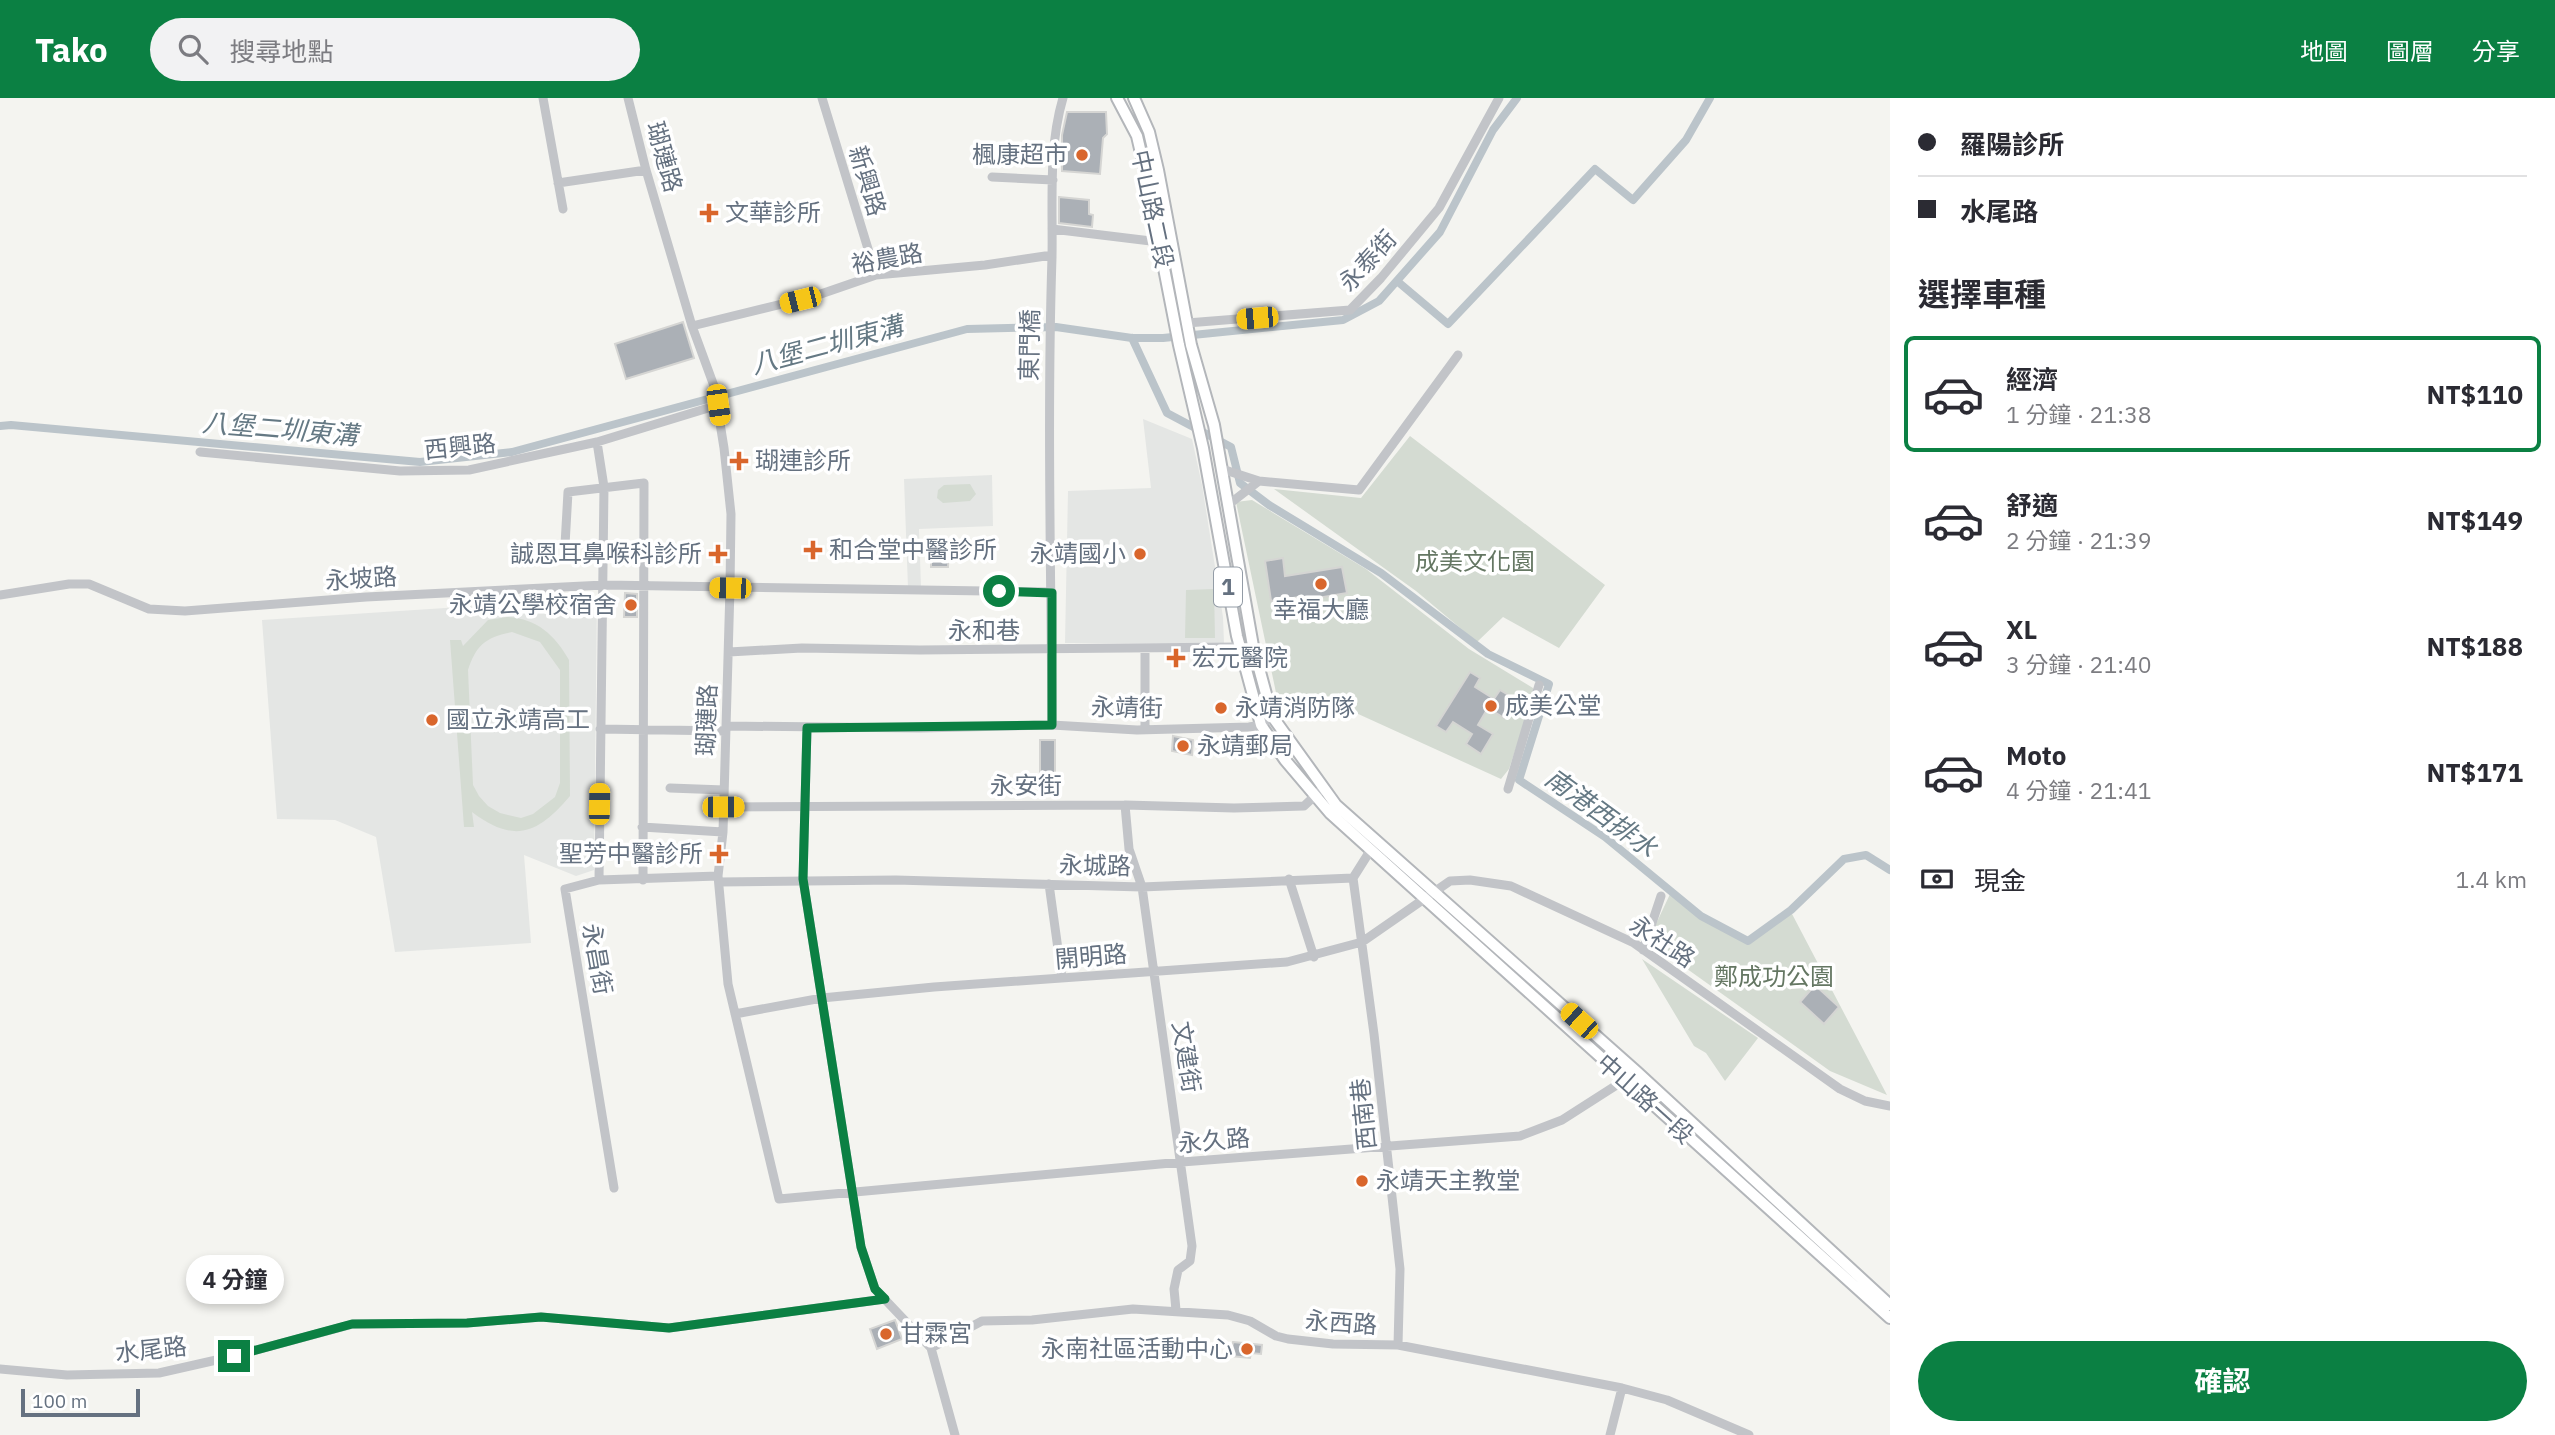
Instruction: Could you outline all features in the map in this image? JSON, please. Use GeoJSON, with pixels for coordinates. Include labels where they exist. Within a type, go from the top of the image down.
{"type":"FeatureCollection","features":[{"type":"Feature","properties":{"kind":"main road","name":"中山路二段"},"geometry":{"type":"LineString","coordinates":[[1117,98],[1137,136],[1175,324],[1185,345]]}},
{"type":"Feature","properties":{"kind":"main road","name":"中山路二段"},"geometry":{"type":"LineString","coordinates":[[1134,98],[1149,132],[1158,170],[1187,323]]}},
{"type":"Feature","properties":{"kind":"main road","name":"1"},"geometry":{"type":"LineString","coordinates":[[1187,323],[1185,345],[1239,647],[1261,725]]}},
{"type":"Feature","properties":{"kind":"main road","name":"1"},"geometry":{"type":"LineString","coordinates":[[1185,345],[1214,425],[1253,646],[1272,716]]}},
{"type":"Feature","properties":{"kind":"main road","name":"中山路一段"},"geometry":{"type":"LineString","coordinates":[[1272,716],[1319,792],[1370,851],[1430,895],[1637,1072],[1890,1305]]}},
{"type":"Feature","properties":{"kind":"main road","name":"中山路一段"},"geometry":{"type":"LineString","coordinates":[[1261,725],[1285,760],[1626,1082],[1890,1318]]}},
{"type":"Feature","properties":{"kind":"street"},"geometry":{"type":"LineString","coordinates":[[543,98],[564,209]]}},
{"type":"Feature","properties":{"kind":"street","name":"瑚璉路"},"geometry":{"type":"LineString","coordinates":[[628,98],[646,170],[718,405],[730,514],[729,652],[723,832],[718,879],[728,985],[779,1199]]}},
{"type":"Feature","properties":{"kind":"street","name":"新興路"},"geometry":{"type":"LineString","coordinates":[[822,98],[876,275]]}},
{"type":"Feature","properties":{"kind":"street","name":"東門橋"},"geometry":{"type":"LineString","coordinates":[[1052,725],[1048,334],[1053,180],[1058,113],[1063,98]]}},
{"type":"Feature","properties":{"kind":"street","name":"永泰街"},"geometry":{"type":"LineString","coordinates":[[1187,323],[1350,310],[1381,278],[1439,208],[1499,98]]}},
{"type":"Feature","properties":{"kind":"street"},"geometry":{"type":"LineString","coordinates":[[558,183],[646,170]]}},
{"type":"Feature","properties":{"kind":"street"},"geometry":{"type":"LineString","coordinates":[[992,177],[1053,180]]}},
{"type":"Feature","properties":{"kind":"street"},"geometry":{"type":"LineString","coordinates":[[1052,229],[1159,242]]}},
{"type":"Feature","properties":{"kind":"street","name":"裕農路"},"geometry":{"type":"LineString","coordinates":[[692,326],[815,296],[876,275],[985,265],[1052,255]]}},
{"type":"Feature","properties":{"kind":"street"},"geometry":{"type":"LineString","coordinates":[[1222,469],[1259,481],[1359,490],[1458,355]]}},
{"type":"Feature","properties":{"kind":"street","name":"西興路"},"geometry":{"type":"LineString","coordinates":[[200,452],[293,463],[433,471],[469,470],[597,442],[718,405]]}},
{"type":"Feature","properties":{"kind":"street"},"geometry":{"type":"LineString","coordinates":[[597,442],[604,487],[599,880]]}},
{"type":"Feature","properties":{"kind":"street"},"geometry":{"type":"LineString","coordinates":[[1228,505],[1259,481]]}},
{"type":"Feature","properties":{"kind":"street"},"geometry":{"type":"LineString","coordinates":[[565,545],[568,492],[644,483],[643,880]]}},
{"type":"Feature","properties":{"kind":"street","name":"永坡路"},"geometry":{"type":"LineString","coordinates":[[0,595],[69,584],[89,584],[149,609],[185,611],[366,597],[604,585],[1052,593]]}},
{"type":"Feature","properties":{"kind":"street","name":"永和巷"},"geometry":{"type":"LineString","coordinates":[[729,652],[802,648],[1052,650],[1239,647]]}},
{"type":"Feature","properties":{"kind":"street"},"geometry":{"type":"LineString","coordinates":[[1145,648],[1145,729]]}},
{"type":"Feature","properties":{"kind":"street"},"geometry":{"type":"LineString","coordinates":[[1508,789],[1539,685]]}},
{"type":"Feature","properties":{"kind":"street"},"geometry":{"type":"LineString","coordinates":[[1261,725],[1272,716]]}},
{"type":"Feature","properties":{"kind":"street","name":"永靖街"},"geometry":{"type":"LineString","coordinates":[[600,729],[1052,725],[1145,729],[1261,725]]}},
{"type":"Feature","properties":{"kind":"street"},"geometry":{"type":"LineString","coordinates":[[807,728],[803,879],[861,1247],[875,1289],[931,1348],[955,1435]]}},
{"type":"Feature","properties":{"kind":"street"},"geometry":{"type":"LineString","coordinates":[[670,788],[724,790]]}},
{"type":"Feature","properties":{"kind":"street","name":"永安街"},"geometry":{"type":"LineString","coordinates":[[723,807],[1125,805],[1234,808],[1304,806],[1319,792]]}},
{"type":"Feature","properties":{"kind":"street","name":"文建街"},"geometry":{"type":"LineString","coordinates":[[1125,805],[1129,849],[1142,887],[1192,1246],[1190,1261],[1178,1270],[1174,1289],[1176,1310]]}},
{"type":"Feature","properties":{"kind":"street"},"geometry":{"type":"LineString","coordinates":[[642,827],[723,832]]}},
{"type":"Feature","properties":{"kind":"street"},"geometry":{"type":"LineString","coordinates":[[1353,878],[1370,851]]}},
{"type":"Feature","properties":{"kind":"street","name":"永城路"},"geometry":{"type":"LineString","coordinates":[[718,879],[1142,887],[1353,878]]}},
{"type":"Feature","properties":{"kind":"street","name":"西南巷"},"geometry":{"type":"LineString","coordinates":[[1353,878],[1401,1269],[1398,1345]]}},
{"type":"Feature","properties":{"kind":"street","name":"永昌街"},"geometry":{"type":"LineString","coordinates":[[614,1188],[565,889],[599,880],[718,879]]}},
{"type":"Feature","properties":{"kind":"street"},"geometry":{"type":"LineString","coordinates":[[1289,879],[1314,957]]}},
{"type":"Feature","properties":{"kind":"street","name":"永社路"},"geometry":{"type":"LineString","coordinates":[[1430,895],[1451,881],[1470,880],[1511,886],[1643,950],[1840,1090],[1866,1101],[1890,1106]]}},
{"type":"Feature","properties":{"kind":"street"},"geometry":{"type":"LineString","coordinates":[[1049,884],[1062,978]]}},
{"type":"Feature","properties":{"kind":"street","name":"開明路"},"geometry":{"type":"LineString","coordinates":[[735,1014],[822,998],[1153,970],[1287,962],[1314,957],[1362,942],[1430,895]]}},
{"type":"Feature","properties":{"kind":"street"},"geometry":{"type":"LineString","coordinates":[[1643,950],[1661,896]]}},
{"type":"Feature","properties":{"kind":"street","name":"永久路"},"geometry":{"type":"LineString","coordinates":[[779,1199],[1182,1162],[1520,1136],[1562,1120],[1626,1082],[1637,1072]]}},
{"type":"Feature","properties":{"kind":"street","name":"水尾路"},"geometry":{"type":"LineString","coordinates":[[0,1369],[67,1375],[159,1373],[352,1324],[467,1323],[541,1317],[669,1328],[885,1299]]}},
{"type":"Feature","properties":{"kind":"street","name":"永西路"},"geometry":{"type":"LineString","coordinates":[[931,1348],[982,1321],[1032,1320],[1133,1309],[1228,1315],[1250,1321],[1276,1336],[1288,1339],[1333,1344],[1398,1345],[1622,1388],[1667,1400],[1749,1435]]}},
{"type":"Feature","properties":{"kind":"street"},"geometry":{"type":"LineString","coordinates":[[1610,1435],[1622,1388]]}},
{"type":"Feature","properties":{"kind":"shaded area","name":"永靖國小"},"geometry":{"type":"Polygon","coordinates":[[[1143,419],[1192,439],[1223,617],[1224,643],[1065,643],[1068,491],[1151,488],[1143,419]]]}},
{"type":"Feature","properties":{"kind":"shaded area"},"geometry":{"type":"Polygon","coordinates":[[[992,475],[993,526],[919,529],[921,587],[908,588],[904,479],[992,475]]]}},
{"type":"Feature","properties":{"kind":"shaded area","name":"國立永靖高工"},"geometry":{"type":"Polygon","coordinates":[[[597,598],[594,870],[576,876],[524,855],[531,943],[395,952],[376,837],[335,820],[277,819],[262,620],[597,598]]]}},
{"type":"Feature","properties":{"kind":"green space","name":"成美文化園"},"geometry":{"type":"Polygon","coordinates":[[[1410,436],[1605,585],[1559,648],[1503,617],[1477,642],[1416,591],[1274,489],[1361,498],[1410,436]]]}},
{"type":"Feature","properties":{"kind":"green space"},"geometry":{"type":"Polygon","coordinates":[[[970,484],[976,494],[970,501],[943,503],[937,498],[938,490],[944,485],[970,484]]]}},
{"type":"Feature","properties":{"kind":"green space","name":"成美文化園"},"geometry":{"type":"Polygon","coordinates":[[[1252,500],[1366,569],[1469,649],[1533,688],[1533,697],[1509,769],[1501,779],[1356,713],[1320,702],[1279,707],[1236,502],[1252,500]]]}},
{"type":"Feature","properties":{"kind":"green space"},"geometry":{"type":"Polygon","coordinates":[[[1214,589],[1215,638],[1185,638],[1186,590],[1214,589]]]}},
{"type":"Feature","properties":{"kind":"green space"},"geometry":{"type":"Polygon","coordinates":[[[518,618],[536,625],[551,635],[569,660],[570,796],[547,819],[525,830],[501,828],[472,812],[474,827],[464,827],[450,640],[461,640],[463,646],[488,620],[518,618]],[[512,632],[495,637],[479,648],[468,670],[473,785],[488,806],[500,813],[521,818],[533,814],[555,797],[560,783],[560,670],[540,642],[512,632]]]}},
{"type":"Feature","properties":{"kind":"green space","name":"鄭成功公園"},"geometry":{"type":"Polygon","coordinates":[[[1671,892],[1701,916],[1748,941],[1791,912],[1887,1095],[1830,1071],[1648,941],[1671,892]]]}},
{"type":"Feature","properties":{"kind":"green space"},"geometry":{"type":"Polygon","coordinates":[[[1642,959],[1758,1038],[1725,1081],[1706,1053],[1694,1046],[1642,959]]]}},
{"type":"Feature","properties":{"kind":"building","name":"楓康超市"},"geometry":{"type":"Polygon","coordinates":[[[1067,112],[1106,112],[1107,134],[1103,138],[1100,174],[1062,171],[1062,135],[1067,112]]]}},
{"type":"Feature","properties":{"kind":"building"},"geometry":{"type":"Polygon","coordinates":[[[1059,197],[1089,200],[1089,214],[1093,215],[1092,227],[1059,223],[1059,197]]]}},
{"type":"Feature","properties":{"kind":"building"},"geometry":{"type":"Polygon","coordinates":[[[683,322],[694,358],[626,379],[615,344],[683,322]]]}},
{"type":"Feature","properties":{"kind":"building"},"geometry":{"type":"Polygon","coordinates":[[[931,544],[949,545],[948,567],[931,567],[931,544]]]}},
{"type":"Feature","properties":{"kind":"building"},"geometry":{"type":"Polygon","coordinates":[[[1283,558],[1285,576],[1342,567],[1347,593],[1300,601],[1299,597],[1271,601],[1265,561],[1283,558]]]}},
{"type":"Feature","properties":{"kind":"building","name":"永靖公學校宿舍"},"geometry":{"type":"Polygon","coordinates":[[[625,593],[637,594],[637,617],[624,617],[625,593]]]}},
{"type":"Feature","properties":{"kind":"building","name":"成美公堂"},"geometry":{"type":"Polygon","coordinates":[[[1470,672],[1480,678],[1475,687],[1494,699],[1500,690],[1515,699],[1504,718],[1488,708],[1478,725],[1493,734],[1481,754],[1466,744],[1472,734],[1453,722],[1446,732],[1436,726],[1470,672]]]}},
{"type":"Feature","properties":{"kind":"building","name":"永靖郵局"},"geometry":{"type":"Polygon","coordinates":[[[1173,736],[1193,740],[1192,755],[1172,751],[1173,736]]]}},
{"type":"Feature","properties":{"kind":"building"},"geometry":{"type":"Polygon","coordinates":[[[1040,740],[1055,740],[1055,778],[1040,778],[1040,740]]]}},
{"type":"Feature","properties":{"kind":"building"},"geometry":{"type":"Polygon","coordinates":[[[1815,985],[1839,1007],[1824,1024],[1800,1002],[1815,985]]]}},
{"type":"Feature","properties":{"kind":"building","name":"甘霖宮"},"geometry":{"type":"Polygon","coordinates":[[[895,1320],[902,1339],[877,1349],[870,1329],[895,1320]]]}},
{"type":"Feature","properties":{"kind":"building","name":"永南社區活動中心"},"geometry":{"type":"Polygon","coordinates":[[[1233,1342],[1262,1345],[1261,1354],[1251,1353],[1250,1358],[1231,1356],[1233,1342]]]}},
{"type":"Feature","properties":{"kind":"waterway","name":"八堡二圳東溝"},"geometry":{"type":"LineString","coordinates":[[0,426],[420,462],[512,452],[967,329],[1056,327],[1132,338],[1163,338],[1343,320],[1379,301],[1440,232],[1493,130],[1517,98]]}},
{"type":"Feature","properties":{"kind":"waterway"},"geometry":{"type":"LineString","coordinates":[[1397,281],[1448,324],[1595,169],[1633,200],[1686,140],[1710,98]]}},
{"type":"Feature","properties":{"kind":"waterway","name":"南港西排水"},"geometry":{"type":"LineString","coordinates":[[1132,338],[1167,413],[1231,447],[1240,483],[1269,505],[1381,573],[1488,654],[1549,684],[1519,780],[1605,837],[1701,916],[1748,941],[1791,910],[1844,859],[1866,855],[1890,870]]}},
{"type":"Feature","properties":{"kind":"place","name":"楓康超市"},"geometry":{"type":"Point","coordinates":[1082,155]}},
{"type":"Feature","properties":{"kind":"place","name":"文華診所"},"geometry":{"type":"Point","coordinates":[709,213]}},
{"type":"Feature","properties":{"kind":"place","name":"瑚連診所"},"geometry":{"type":"Point","coordinates":[739,461]}},
{"type":"Feature","properties":{"kind":"place","name":"和合堂中醫診所"},"geometry":{"type":"Point","coordinates":[813,550]}},
{"type":"Feature","properties":{"kind":"place","name":"誠恩耳鼻喉科診所"},"geometry":{"type":"Point","coordinates":[718,554]}},
{"type":"Feature","properties":{"kind":"place","name":"永靖國小"},"geometry":{"type":"Point","coordinates":[1140,554]}},
{"type":"Feature","properties":{"kind":"place","name":"幸福大廳"},"geometry":{"type":"Point","coordinates":[1321,584]}},
{"type":"Feature","properties":{"kind":"place","name":"永靖公學校宿舍"},"geometry":{"type":"Point","coordinates":[631,605]}},
{"type":"Feature","properties":{"kind":"place","name":"宏元醫院"},"geometry":{"type":"Point","coordinates":[1176,658]}},
{"type":"Feature","properties":{"kind":"place","name":"成美公堂"},"geometry":{"type":"Point","coordinates":[1491,706]}},
{"type":"Feature","properties":{"kind":"place","name":"永靖消防隊"},"geometry":{"type":"Point","coordinates":[1221,708]}},
{"type":"Feature","properties":{"kind":"place","name":"國立永靖高工"},"geometry":{"type":"Point","coordinates":[432,720]}},
{"type":"Feature","properties":{"kind":"place","name":"永靖郵局"},"geometry":{"type":"Point","coordinates":[1183,746]}},
{"type":"Feature","properties":{"kind":"place","name":"聖芳中醫診所"},"geometry":{"type":"Point","coordinates":[719,854]}},
{"type":"Feature","properties":{"kind":"place","name":"永靖天主教堂"},"geometry":{"type":"Point","coordinates":[1362,1181]}},
{"type":"Feature","properties":{"kind":"place","name":"甘霖宮"},"geometry":{"type":"Point","coordinates":[886,1334]}},
{"type":"Feature","properties":{"kind":"place","name":"永南社區活動中心"},"geometry":{"type":"Point","coordinates":[1247,1349]}},
{"type":"Feature","properties":{"kind":"route"},"geometry":{"type":"LineString","coordinates":[[234,1356],[352,1324],[467,1323],[541,1317],[669,1328],[885,1299],[875,1289],[861,1247],[803,879],[807,728],[1052,725],[1052,593],[999,591]]}}]}
